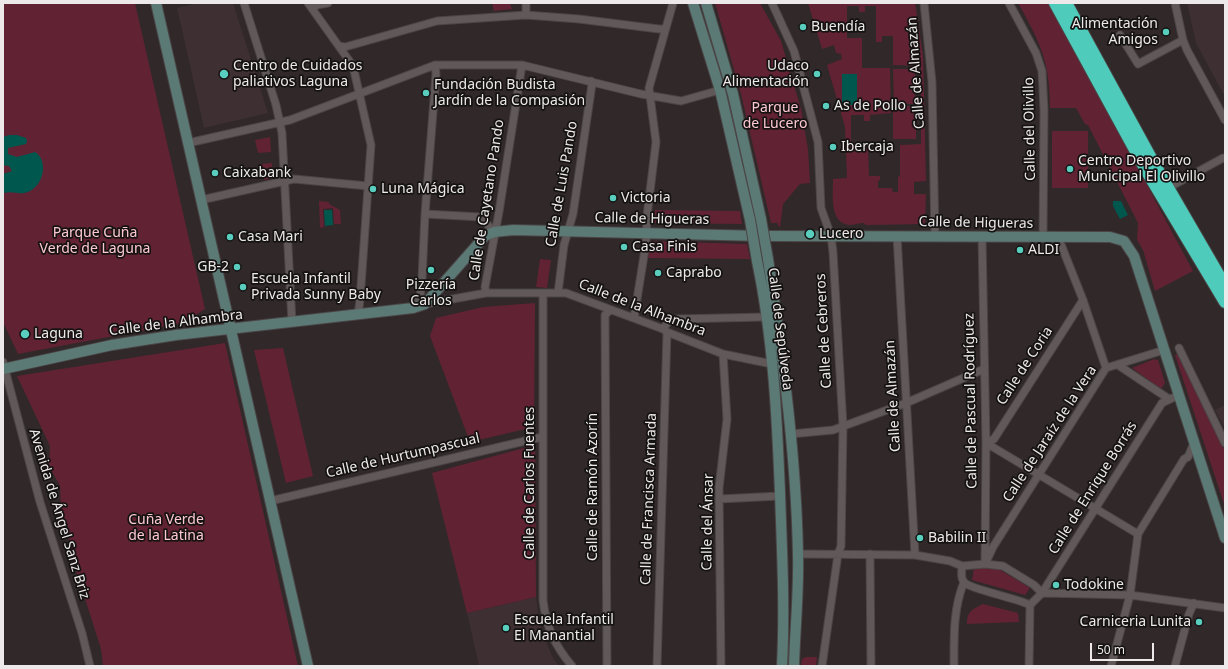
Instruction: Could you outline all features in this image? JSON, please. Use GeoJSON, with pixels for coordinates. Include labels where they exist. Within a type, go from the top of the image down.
{"type":"FeatureCollection","features":[{"type":"Feature","properties":{"kind":"highway"},"geometry":{"type":"LineString","coordinates":[[1055,3],[1146,170],[1225,302]]}},
{"type":"Feature","properties":{"kind":"highway"},"geometry":{"type":"LineString","coordinates":[[1066,3],[1168,188],[1225,286]]}},
{"type":"Feature","properties":{"kind":"street"},"geometry":{"type":"LineString","coordinates":[[156,3],[308,666]]}},
{"type":"Feature","properties":{"kind":"street"},"geometry":{"type":"LineString","coordinates":[[244,3],[280,123],[292,322]]}},
{"type":"Feature","properties":{"kind":"street"},"geometry":{"type":"LineString","coordinates":[[308,3],[353,66],[371,145],[358,315]]}},
{"type":"Feature","properties":{"kind":"street"},"geometry":{"type":"LineString","coordinates":[[313,10],[316,5],[328,3]]}},
{"type":"Feature","properties":{"kind":"street"},"geometry":{"type":"LineString","coordinates":[[526,3],[526,15]]}},
{"type":"Feature","properties":{"kind":"street"},"geometry":{"type":"LineString","coordinates":[[634,318],[646,232],[656,142],[649,88],[673,3]]}},
{"type":"Feature","properties":{"kind":"street","name":"Calle de Sepúlveda"},"geometry":{"type":"LineString","coordinates":[[693,3],[720,90],[750,220],[766,317],[772,364],[778,435],[784,567],[782,666]]}},
{"type":"Feature","properties":{"kind":"street","name":"Calle de Sepúlveda"},"geometry":{"type":"LineString","coordinates":[[706,3],[733,94],[761,219],[785,378],[791,434],[798,554],[794,666]]}},
{"type":"Feature","properties":{"kind":"street","name":"Calle de Cebreros"},"geometry":{"type":"LineString","coordinates":[[772,3],[794,51],[818,142],[821,208],[831,236],[843,426],[841,546],[838,554],[822,665]]}},
{"type":"Feature","properties":{"kind":"street","name":"Calle de Almazán"},"geometry":{"type":"LineString","coordinates":[[924,3],[932,82],[935,237]]}},
{"type":"Feature","properties":{"kind":"street","name":"Calle del Olivillo"},"geometry":{"type":"LineString","coordinates":[[1009,3],[1036,53],[1042,71],[1044,110],[1043,238]]}},
{"type":"Feature","properties":{"kind":"street"},"geometry":{"type":"LineString","coordinates":[[1175,3],[1183,40],[1225,120]]}},
{"type":"Feature","properties":{"kind":"street"},"geometry":{"type":"LineString","coordinates":[[339,46],[345,47],[437,22],[526,15],[579,19],[665,29]]}},
{"type":"Feature","properties":{"kind":"street"},"geometry":{"type":"LineString","coordinates":[[1120,34],[1138,64],[1183,40]]}},
{"type":"Feature","properties":{"kind":"street"},"geometry":{"type":"LineString","coordinates":[[188,142],[280,123],[435,65],[522,65],[650,96],[681,101],[720,90]]}},
{"type":"Feature","properties":{"kind":"street"},"geometry":{"type":"LineString","coordinates":[[413,308],[420,298],[435,65]]}},
{"type":"Feature","properties":{"kind":"street","name":"Calle de Cayetano Pando"},"geometry":{"type":"LineString","coordinates":[[486,293],[485,287],[494,232],[499,212],[522,65]]}},
{"type":"Feature","properties":{"kind":"street","name":"Calle de Luis Pando"},"geometry":{"type":"LineString","coordinates":[[558,293],[564,244],[569,231],[574,206],[592,84],[591,81]]}},
{"type":"Feature","properties":{"kind":"street"},"geometry":{"type":"LineString","coordinates":[[1168,188],[1223,158]]}},
{"type":"Feature","properties":{"kind":"street"},"geometry":{"type":"LineString","coordinates":[[201,200],[284,180],[368,186]]}},
{"type":"Feature","properties":{"kind":"street"},"geometry":{"type":"LineString","coordinates":[[425,214],[481,217],[494,232],[485,236],[425,304]]}},
{"type":"Feature","properties":{"kind":"street","name":"Calle de Higueras"},"geometry":{"type":"LineString","coordinates":[[494,232],[513,230],[831,236],[1043,238],[1110,237],[1124,241],[1134,256],[1225,538]]}},
{"type":"Feature","properties":{"kind":"street","name":"Calle de Almazán"},"geometry":{"type":"LineString","coordinates":[[897,236],[915,555]]}},
{"type":"Feature","properties":{"kind":"street","name":"Calle de Pascual Rodríguez"},"geometry":{"type":"LineString","coordinates":[[982,237],[986,443],[985,564]]}},
{"type":"Feature","properties":{"kind":"street"},"geometry":{"type":"LineString","coordinates":[[1058,237],[1083,300],[1106,368]]}},
{"type":"Feature","properties":{"kind":"street","name":"Calle de la Alhambra"},"geometry":{"type":"LineString","coordinates":[[4,367],[112,344],[176,335],[231,330],[413,308],[425,304],[486,293],[566,293],[665,330],[723,354],[772,364]]}},
{"type":"Feature","properties":{"kind":"street","name":"Calle de Carlos Fuentes"},"geometry":{"type":"LineString","coordinates":[[543,293],[542,437],[544,614],[553,641],[572,666]]}},
{"type":"Feature","properties":{"kind":"street","name":"Calle de Coria"},"geometry":{"type":"LineString","coordinates":[[986,443],[994,439],[1083,300]]}},
{"type":"Feature","properties":{"kind":"street","name":"Calle de Ramón Azorín"},"geometry":{"type":"LineString","coordinates":[[607,666],[605,314],[610,310]]}},
{"type":"Feature","properties":{"kind":"street"},"geometry":{"type":"LineString","coordinates":[[665,330],[668,322],[676,319],[766,317]]}},
{"type":"Feature","properties":{"kind":"street","name":"Calle de Francisca Armada"},"geometry":{"type":"LineString","coordinates":[[657,666],[665,330]]}},
{"type":"Feature","properties":{"kind":"street"},"geometry":{"type":"LineString","coordinates":[[1180,348],[1225,442]]}},
{"type":"Feature","properties":{"kind":"street","name":"Calle de Jaraíz de la Vera"},"geometry":{"type":"LineString","coordinates":[[985,564],[993,547],[1106,368],[1164,350]]}},
{"type":"Feature","properties":{"kind":"street","name":"Calle del Ánsar"},"geometry":{"type":"LineString","coordinates":[[721,666],[719,488],[727,420],[723,354]]}},
{"type":"Feature","properties":{"kind":"street"},"geometry":{"type":"LineString","coordinates":[[1118,365],[1168,399],[1179,395]]}},
{"type":"Feature","properties":{"kind":"street","name":"Avenida de Ángel Sanz Briz"},"geometry":{"type":"LineString","coordinates":[[4,367],[40,502],[82,633],[90,666]]}},
{"type":"Feature","properties":{"kind":"street"},"geometry":{"type":"LineString","coordinates":[[791,434],[833,430],[906,403],[984,369]]}},
{"type":"Feature","properties":{"kind":"street","name":"Calle de Enrique Borrás"},"geometry":{"type":"LineString","coordinates":[[1030,604],[1042,593],[1162,403],[1168,399]]}},
{"type":"Feature","properties":{"kind":"street","name":"Calle de Hurtumpascual"},"geometry":{"type":"LineString","coordinates":[[270,501],[542,437]]}},
{"type":"Feature","properties":{"kind":"street"},"geometry":{"type":"LineString","coordinates":[[986,443],[1138,534]]}},
{"type":"Feature","properties":{"kind":"street"},"geometry":{"type":"LineString","coordinates":[[1111,666],[1130,596],[1138,534],[1184,459],[1188,457],[1194,443]]}},
{"type":"Feature","properties":{"kind":"street"},"geometry":{"type":"LineString","coordinates":[[720,499],[780,496]]}},
{"type":"Feature","properties":{"kind":"street"},"geometry":{"type":"LineString","coordinates":[[798,554],[915,555],[950,561],[962,566],[985,564],[1003,566],[1034,585],[1042,593],[1130,596],[1225,608]]}},
{"type":"Feature","properties":{"kind":"street"},"geometry":{"type":"LineString","coordinates":[[870,554],[871,666]]}},
{"type":"Feature","properties":{"kind":"street"},"geometry":{"type":"LineString","coordinates":[[962,566],[961,575],[964,582],[972,589],[994,592],[1030,604],[1029,666]]}},
{"type":"Feature","properties":{"kind":"street"},"geometry":{"type":"LineString","coordinates":[[954,666],[955,623],[958,597],[964,582]]}},
{"type":"Feature","properties":{"kind":"street"},"geometry":{"type":"LineString","coordinates":[[1175,666],[1189,614],[1194,603]]}},
{"type":"Feature","properties":{"kind":"street"},"geometry":{"type":"LineString","coordinates":[[1213,606],[1225,604]]}},
{"type":"Feature","properties":{"kind":"shaded area","name":"Centro de Cuidados paliativos Laguna"},"geometry":{"type":"Polygon","coordinates":[[[198,3],[233,3],[268,113],[204,128],[177,8],[198,3]]]}},
{"type":"Feature","properties":{"kind":"shaded area"},"geometry":{"type":"Polygon","coordinates":[[[1187,3],[1225,3],[1225,97],[1196,43],[1187,3]]]}},
{"type":"Feature","properties":{"kind":"shaded area"},"geometry":{"type":"Polygon","coordinates":[[[842,74],[857,74],[857,105],[842,105],[842,74]]]}},
{"type":"Feature","properties":{"kind":"shaded area"},"geometry":{"type":"Polygon","coordinates":[[[17,135],[26,138],[27,141],[26,144],[8,148],[8,154],[17,157],[35,152],[39,155],[42,161],[42,176],[38,184],[28,192],[3,193],[3,174],[12,171],[9,166],[3,165],[3,137],[17,135]]]}},
{"type":"Feature","properties":{"kind":"shaded area"},"geometry":{"type":"Polygon","coordinates":[[[1113,201],[1121,201],[1128,215],[1120,219],[1113,206],[1113,201]]]}},
{"type":"Feature","properties":{"kind":"shaded area"},"geometry":{"type":"Polygon","coordinates":[[[324,210],[332,210],[333,225],[325,226],[324,210]]]}},
{"type":"Feature","properties":{"kind":"shaded area"},"geometry":{"type":"Polygon","coordinates":[[[1225,405],[1225,428],[1215,410],[1225,405]]]}},
{"type":"Feature","properties":{"kind":"shaded area","name":"Escuela Infantil El Manantial"},"geometry":{"type":"Polygon","coordinates":[[[536,597],[539,621],[543,635],[553,658],[559,666],[479,666],[467,613],[536,597]]]}},
{"type":"Feature","properties":{"kind":"green space","name":"Parque Cuña Verde de Laguna"},"geometry":{"type":"Polygon","coordinates":[[[3,3],[135,3],[205,309],[183,323],[18,354],[3,322],[3,3]]]}},
{"type":"Feature","properties":{"kind":"green space"},"geometry":{"type":"Polygon","coordinates":[[[492,3],[510,3],[512,9],[494,11],[492,3]]]}},
{"type":"Feature","properties":{"kind":"green space","name":"Parque de Lucero"},"geometry":{"type":"Polygon","coordinates":[[[715,3],[760,3],[781,41],[801,109],[808,149],[810,183],[800,184],[783,204],[780,228],[777,223],[771,223],[741,94],[715,3]]]}},
{"type":"Feature","properties":{"kind":"green space"},"geometry":{"type":"Polygon","coordinates":[[[808,3],[915,3],[923,56],[926,181],[914,182],[914,194],[926,194],[925,224],[866,225],[864,223],[849,225],[838,219],[835,213],[833,199],[833,179],[847,178],[845,127],[827,65],[842,59],[841,54],[836,53],[834,45],[822,49],[808,3]],[[847,6],[847,38],[862,38],[862,68],[890,68],[891,113],[870,115],[870,121],[864,121],[864,115],[851,115],[851,147],[868,147],[869,176],[880,176],[878,188],[892,188],[893,192],[898,192],[898,177],[900,176],[900,145],[921,144],[921,66],[893,65],[893,36],[882,36],[882,42],[876,42],[876,6],[865,6],[865,12],[859,12],[859,6],[847,6]]]}},
{"type":"Feature","properties":{"kind":"green space"},"geometry":{"type":"Polygon","coordinates":[[[1018,3],[1049,3],[1193,271],[1155,291],[1143,250],[1137,240],[1138,223],[1088,125],[1085,124],[1076,108],[1050,108],[1050,92],[1046,65],[1038,41],[1018,3]]]}},
{"type":"Feature","properties":{"kind":"green space"},"geometry":{"type":"Polygon","coordinates":[[[893,69],[915,69],[915,104],[894,104],[893,69]]]}},
{"type":"Feature","properties":{"kind":"green space"},"geometry":{"type":"Polygon","coordinates":[[[893,106],[916,106],[916,139],[893,139],[893,106]]]}},
{"type":"Feature","properties":{"kind":"green space","name":"Centro Deportivo Municipal El Olivillo"},"geometry":{"type":"Polygon","coordinates":[[[1052,131],[1088,131],[1088,188],[1052,188],[1052,131]]]}},
{"type":"Feature","properties":{"kind":"green space"},"geometry":{"type":"Polygon","coordinates":[[[270,137],[271,152],[258,153],[255,140],[270,137]]]}},
{"type":"Feature","properties":{"kind":"green space"},"geometry":{"type":"Polygon","coordinates":[[[272,163],[273,178],[264,180],[260,164],[272,163]]]}},
{"type":"Feature","properties":{"kind":"green space"},"geometry":{"type":"Polygon","coordinates":[[[319,201],[329,202],[329,204],[340,210],[341,224],[334,224],[333,208],[323,209],[324,227],[320,228],[319,201]]]}},
{"type":"Feature","properties":{"kind":"green space"},"geometry":{"type":"Polygon","coordinates":[[[655,210],[740,211],[742,224],[653,223],[655,210]]]}},
{"type":"Feature","properties":{"kind":"green space"},"geometry":{"type":"Polygon","coordinates":[[[651,241],[747,244],[750,259],[648,258],[651,241]]]}},
{"type":"Feature","properties":{"kind":"green space"},"geometry":{"type":"Polygon","coordinates":[[[540,259],[551,260],[547,288],[536,287],[540,259]]]}},
{"type":"Feature","properties":{"kind":"green space"},"geometry":{"type":"Polygon","coordinates":[[[535,303],[534,427],[470,442],[430,336],[436,318],[483,307],[535,303]]]}},
{"type":"Feature","properties":{"kind":"green space","name":"Cuña Verde de la Latina"},"geometry":{"type":"Polygon","coordinates":[[[225,343],[298,666],[103,666],[101,649],[74,564],[67,526],[61,508],[60,486],[49,466],[50,446],[17,376],[225,343]]]}},
{"type":"Feature","properties":{"kind":"green space"},"geometry":{"type":"Polygon","coordinates":[[[283,348],[313,476],[286,483],[254,350],[283,348]]]}},
{"type":"Feature","properties":{"kind":"green space"},"geometry":{"type":"Polygon","coordinates":[[[1179,354],[1225,451],[1225,507],[1175,355],[1179,354]]]}},
{"type":"Feature","properties":{"kind":"green space"},"geometry":{"type":"Polygon","coordinates":[[[1154,359],[1158,360],[1165,383],[1161,389],[1132,368],[1154,359]]]}},
{"type":"Feature","properties":{"kind":"green space"},"geometry":{"type":"Polygon","coordinates":[[[535,445],[536,597],[467,613],[432,473],[535,445]]]}},
{"type":"Feature","properties":{"kind":"green space"},"geometry":{"type":"Polygon","coordinates":[[[974,568],[997,568],[1030,588],[1025,595],[972,580],[974,568]]]}},
{"type":"Feature","properties":{"kind":"green space"},"geometry":{"type":"Polygon","coordinates":[[[983,604],[1018,613],[1019,622],[967,624],[969,613],[983,604]]]}},
{"type":"Feature","properties":{"kind":"green space"},"geometry":{"type":"Polygon","coordinates":[[[806,657],[817,657],[816,666],[801,666],[802,659],[806,657]]]}},
{"type":"Feature","properties":{"kind":"place","name":"Buendía"},"geometry":{"type":"Point","coordinates":[803,27]}},
{"type":"Feature","properties":{"kind":"place","name":"Alimentación Amigos"},"geometry":{"type":"Point","coordinates":[1166,32]}},
{"type":"Feature","properties":{"kind":"place","name":"Centro de Cuidados paliativos Laguna"},"geometry":{"type":"Point","coordinates":[224,74]}},
{"type":"Feature","properties":{"kind":"place","name":"Udaco Alimentación"},"geometry":{"type":"Point","coordinates":[817,74]}},
{"type":"Feature","properties":{"kind":"place","name":"Fundación Budista Jardín de la Compasión"},"geometry":{"type":"Point","coordinates":[426,93]}},
{"type":"Feature","properties":{"kind":"place","name":"As de Pollo"},"geometry":{"type":"Point","coordinates":[826,106]}},
{"type":"Feature","properties":{"kind":"place","name":"Ibercaja"},"geometry":{"type":"Point","coordinates":[833,147]}},
{"type":"Feature","properties":{"kind":"place","name":"Centro Deportivo Municipal El Olivillo"},"geometry":{"type":"Point","coordinates":[1070,169]}},
{"type":"Feature","properties":{"kind":"place","name":"Caixabank"},"geometry":{"type":"Point","coordinates":[215,173]}},
{"type":"Feature","properties":{"kind":"place","name":"Luna Mágica"},"geometry":{"type":"Point","coordinates":[373,189]}},
{"type":"Feature","properties":{"kind":"place","name":"Victoria"},"geometry":{"type":"Point","coordinates":[613,198]}},
{"type":"Feature","properties":{"kind":"place","name":"Lucero"},"geometry":{"type":"Point","coordinates":[810,234]}},
{"type":"Feature","properties":{"kind":"place","name":"Casa Mari"},"geometry":{"type":"Point","coordinates":[230,237]}},
{"type":"Feature","properties":{"kind":"place","name":"Casa Finis"},"geometry":{"type":"Point","coordinates":[624,247]}},
{"type":"Feature","properties":{"kind":"place","name":"ALDI"},"geometry":{"type":"Point","coordinates":[1020,250]}},
{"type":"Feature","properties":{"kind":"place","name":"GB-2"},"geometry":{"type":"Point","coordinates":[237,267]}},
{"type":"Feature","properties":{"kind":"place","name":"Pizzería Carlos"},"geometry":{"type":"Point","coordinates":[431,270]}},
{"type":"Feature","properties":{"kind":"place","name":"Caprabo"},"geometry":{"type":"Point","coordinates":[658,273]}},
{"type":"Feature","properties":{"kind":"place","name":"Escuela Infantil Privada Sunny Baby"},"geometry":{"type":"Point","coordinates":[243,287]}},
{"type":"Feature","properties":{"kind":"place","name":"Laguna"},"geometry":{"type":"Point","coordinates":[25,334]}},
{"type":"Feature","properties":{"kind":"place","name":"Babilin II"},"geometry":{"type":"Point","coordinates":[920,538]}},
{"type":"Feature","properties":{"kind":"place","name":"Todokine"},"geometry":{"type":"Point","coordinates":[1056,585]}},
{"type":"Feature","properties":{"kind":"place","name":"Carniceria Lunita"},"geometry":{"type":"Point","coordinates":[1199,622]}},
{"type":"Feature","properties":{"kind":"place","name":"Escuela Infantil El Manantial"},"geometry":{"type":"Point","coordinates":[506,628]}}]}
